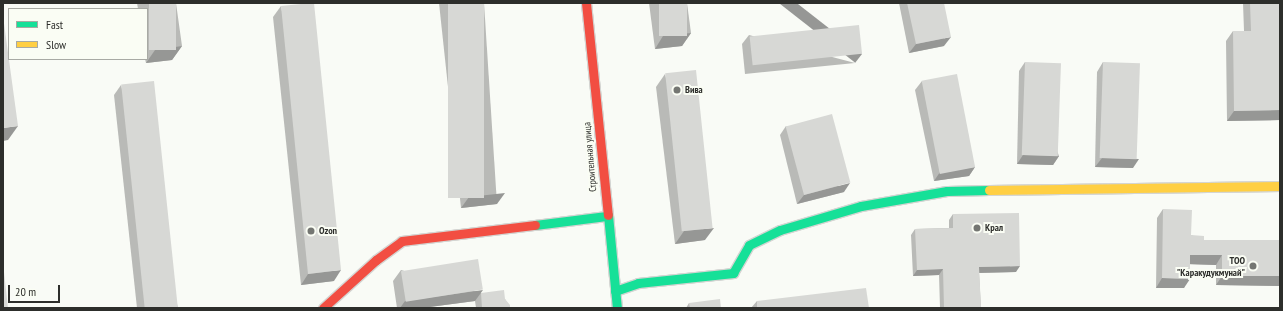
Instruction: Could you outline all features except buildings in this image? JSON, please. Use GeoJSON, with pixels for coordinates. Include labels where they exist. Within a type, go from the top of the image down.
{"type":"FeatureCollection","features":[{"type":"Feature","properties":{"kind":"street","name":"Строительная улица"},"geometry":{"type":"LineString","coordinates":[[586,3],[606,216],[617,308]]}},
{"type":"Feature","properties":{"kind":"street"},"geometry":{"type":"LineString","coordinates":[[615,292],[638,283],[733,273],[749,245],[780,230],[861,206],[947,191],[1280,186]]}},
{"type":"Feature","properties":{"kind":"street"},"geometry":{"type":"LineString","coordinates":[[323,308],[376,260],[402,241],[606,216]]}},
{"type":"Feature","properties":{"kind":"traffic: fast"},"geometry":{"type":"LineString","coordinates":[[615,291],[638,283],[733,273],[749,245],[780,230],[861,206],[947,191],[989,190]]}},
{"type":"Feature","properties":{"kind":"traffic: fast"},"geometry":{"type":"LineString","coordinates":[[608,215],[617,308]]}},
{"type":"Feature","properties":{"kind":"traffic: fast"},"geometry":{"type":"LineString","coordinates":[[535,225],[606,216]]}},
{"type":"Feature","properties":{"kind":"traffic: slow"},"geometry":{"type":"LineString","coordinates":[[989,190],[1280,186]]}},
{"type":"Feature","properties":{"kind":"traffic: jam"},"geometry":{"type":"LineString","coordinates":[[586,3],[608,215]]}},
{"type":"Feature","properties":{"kind":"traffic: jam"},"geometry":{"type":"LineString","coordinates":[[323,308],[376,260],[402,241],[535,225]]}},
{"type":"Feature","properties":{"kind":"place","name":"Вива"},"geometry":{"type":"Point","coordinates":[677,90]}},
{"type":"Feature","properties":{"kind":"place","name":"Крал"},"geometry":{"type":"Point","coordinates":[977,228]}},
{"type":"Feature","properties":{"kind":"place","name":"Ozon"},"geometry":{"type":"Point","coordinates":[311,231]}},
{"type":"Feature","properties":{"kind":"place","name":"ТОО \"Каракудукмунай\""},"geometry":{"type":"Point","coordinates":[1253,266]}}]}
